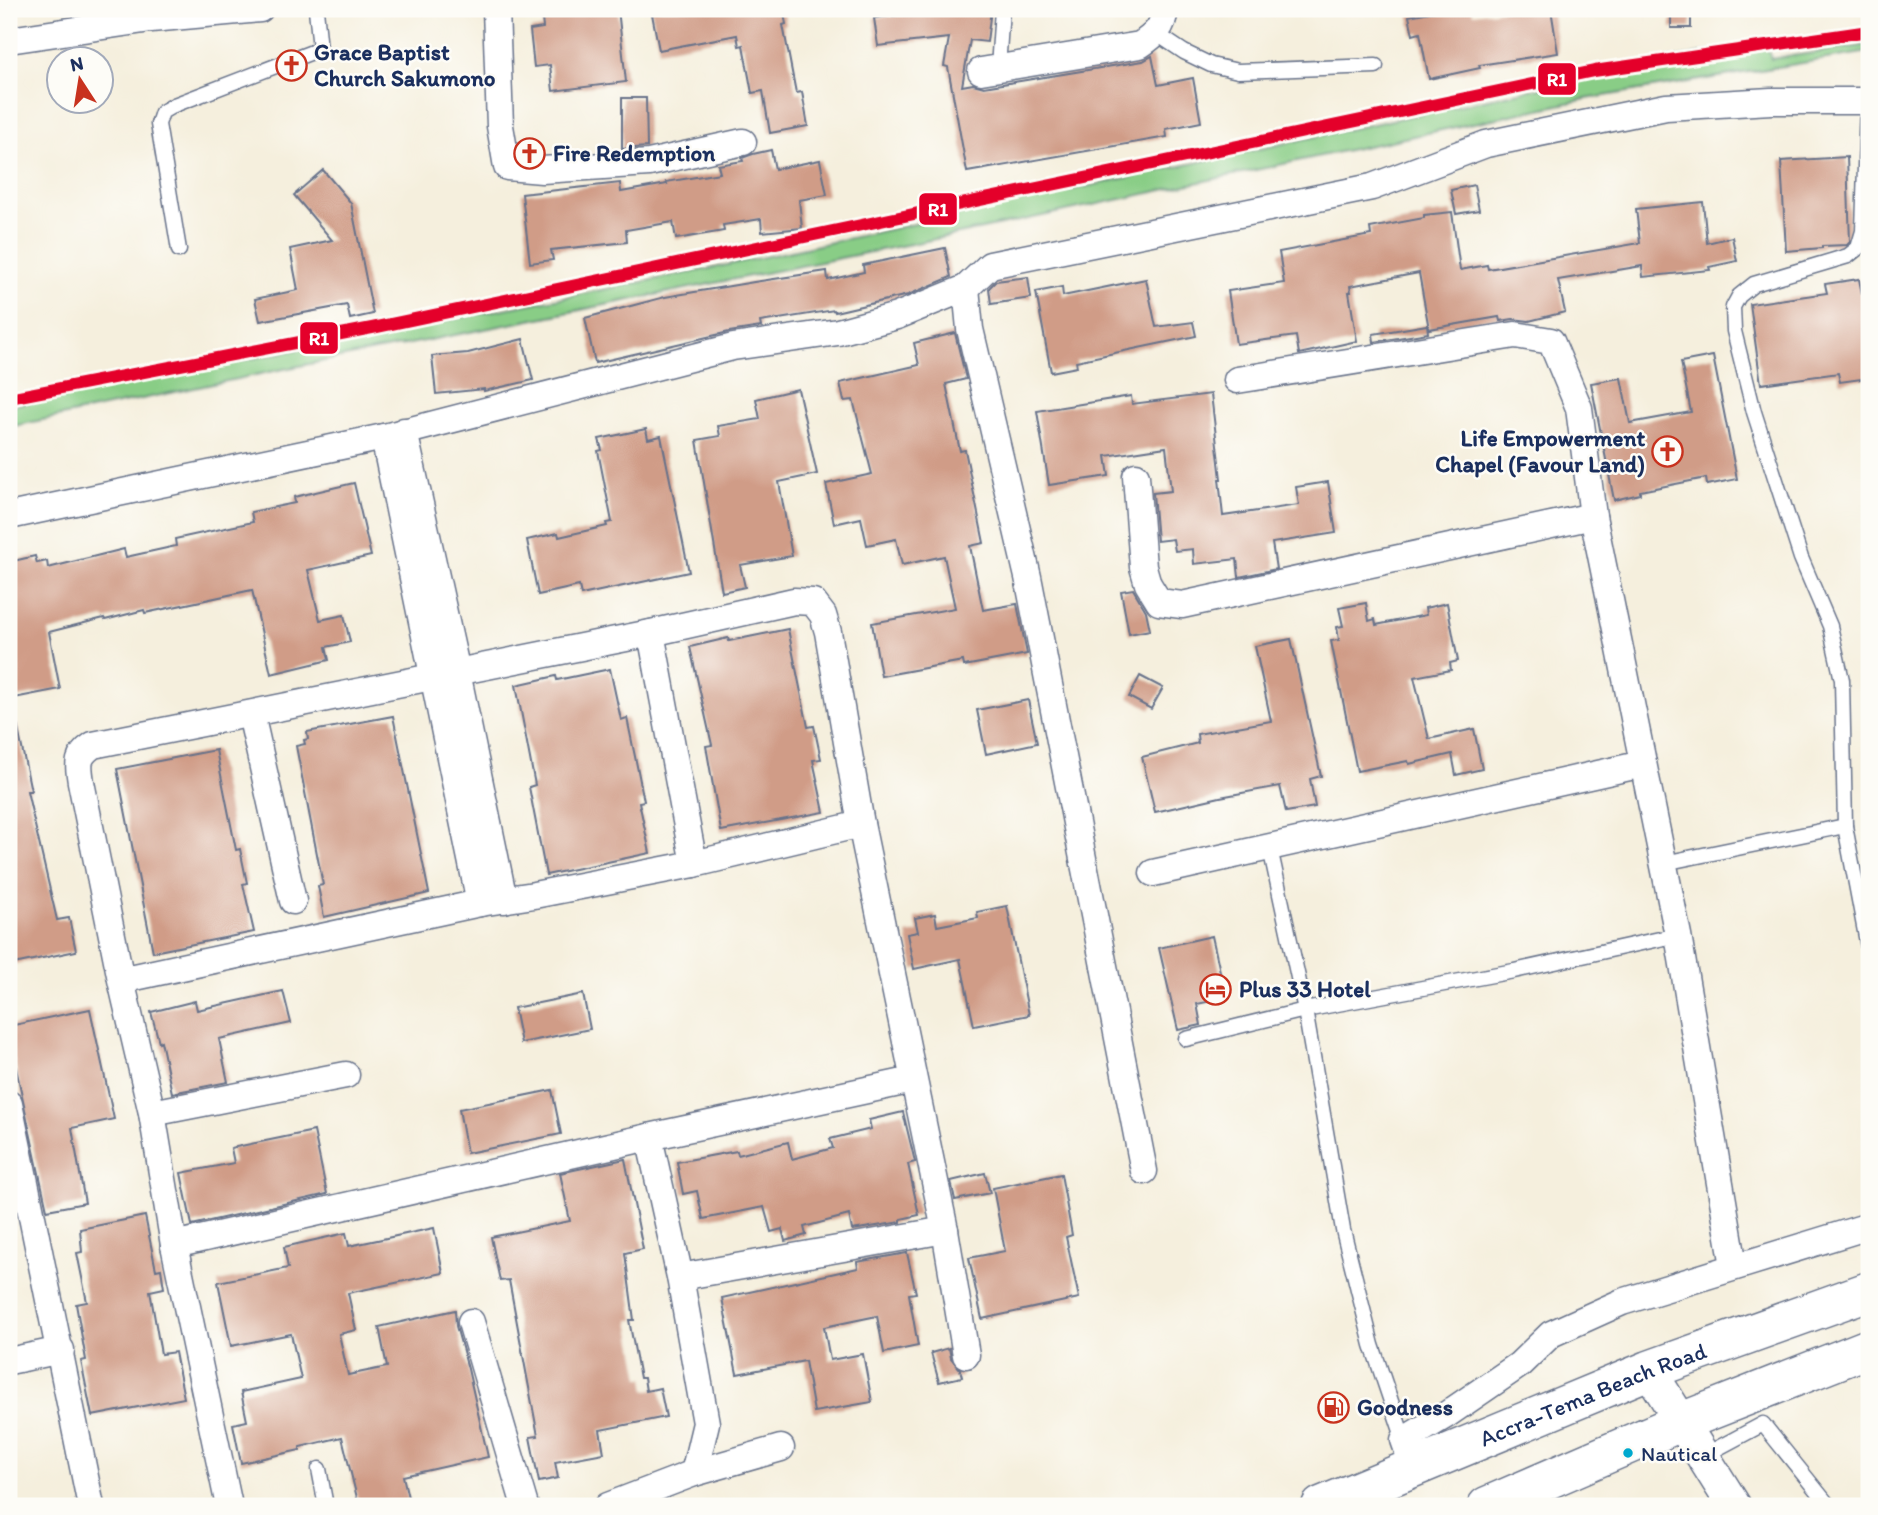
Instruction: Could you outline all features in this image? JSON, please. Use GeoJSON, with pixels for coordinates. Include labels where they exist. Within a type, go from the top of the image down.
{"type":"FeatureCollection","features":[{"type":"Feature","properties":{"kind":"main road","name":"Accra-Tema Beach Road"},"geometry":{"type":"LineString","coordinates":[[1321,1506],[1409,1454],[1869,1291]]}},
{"type":"Feature","properties":{"kind":"main road"},"geometry":{"type":"LineString","coordinates":[[1487,1506],[1681,1422],[1869,1348]]}},
{"type":"Feature","properties":{"kind":"street"},"geometry":{"type":"LineString","coordinates":[[9,40],[151,19],[260,9]]}},
{"type":"Feature","properties":{"kind":"street"},"geometry":{"type":"LineString","coordinates":[[496,9],[500,126],[507,167],[542,170],[649,163],[743,142]]}},
{"type":"Feature","properties":{"kind":"street"},"geometry":{"type":"LineString","coordinates":[[989,69],[1140,45],[1157,34],[1165,9]]}},
{"type":"Feature","properties":{"kind":"street"},"geometry":{"type":"LineString","coordinates":[[9,516],[394,434],[733,347],[838,332],[897,316],[966,288],[990,265],[1372,187],[1420,167],[1499,142],[1666,107],[1771,101],[1868,101]]}},
{"type":"Feature","properties":{"kind":"street"},"geometry":{"type":"LineString","coordinates":[[966,288],[970,329],[1028,577],[1144,1171]]}},
{"type":"Feature","properties":{"kind":"street"},"geometry":{"type":"LineString","coordinates":[[1237,380],[1515,335],[1550,341],[1579,408],[1593,516],[1678,935],[1734,1266]]}},
{"type":"Feature","properties":{"kind":"street"},"geometry":{"type":"LineString","coordinates":[[394,434],[492,901]]}},
{"type":"Feature","properties":{"kind":"street"},"geometry":{"type":"LineString","coordinates":[[1136,476],[1143,567],[1148,584],[1159,602],[1182,605],[1593,516]]}},
{"type":"Feature","properties":{"kind":"street"},"geometry":{"type":"LineString","coordinates":[[229,1506],[173,1245],[152,1114],[121,980],[81,782],[79,766],[82,753],[93,745],[794,601],[813,602],[823,615],[828,632],[861,824],[945,1230],[966,1356]]}},
{"type":"Feature","properties":{"kind":"street"},"geometry":{"type":"LineString","coordinates":[[651,632],[694,864]]}},
{"type":"Feature","properties":{"kind":"street"},"geometry":{"type":"LineString","coordinates":[[251,714],[293,901]]}},
{"type":"Feature","properties":{"kind":"street"},"geometry":{"type":"LineString","coordinates":[[1153,873],[1643,764]]}},
{"type":"Feature","properties":{"kind":"street"},"geometry":{"type":"LineString","coordinates":[[121,980],[492,901],[694,864],[861,824]]}},
{"type":"Feature","properties":{"kind":"street"},"geometry":{"type":"LineString","coordinates":[[152,1114],[346,1075]]}},
{"type":"Feature","properties":{"kind":"street"},"geometry":{"type":"LineString","coordinates":[[173,1245],[913,1080]]}},
{"type":"Feature","properties":{"kind":"street"},"geometry":{"type":"LineString","coordinates":[[9,1104],[91,1506]]}},
{"type":"Feature","properties":{"kind":"street"},"geometry":{"type":"LineString","coordinates":[[649,1137],[680,1278],[706,1423],[694,1473]]}},
{"type":"Feature","properties":{"kind":"street"},"geometry":{"type":"LineString","coordinates":[[1409,1454],[1446,1415],[1519,1365],[1551,1334],[1622,1302],[1869,1226]]}},
{"type":"Feature","properties":{"kind":"street"},"geometry":{"type":"LineString","coordinates":[[680,1278],[945,1230]]}},
{"type":"Feature","properties":{"kind":"street"},"geometry":{"type":"LineString","coordinates":[[471,1322],[525,1506]]}},
{"type":"Feature","properties":{"kind":"street"},"geometry":{"type":"LineString","coordinates":[[9,1361],[61,1350]]}},
{"type":"Feature","properties":{"kind":"street"},"geometry":{"type":"LineString","coordinates":[[1649,1370],[1734,1506]]}},
{"type":"Feature","properties":{"kind":"street"},"geometry":{"type":"LineString","coordinates":[[608,1506],[694,1473],[781,1448]]}},
{"type":"Feature","properties":{"kind":"lane"},"geometry":{"type":"LineString","coordinates":[[179,250],[158,124],[162,112],[320,48],[316,9]]}},
{"type":"Feature","properties":{"kind":"lane"},"geometry":{"type":"LineString","coordinates":[[989,69],[1002,9]]}},
{"type":"Feature","properties":{"kind":"lane"},"geometry":{"type":"LineString","coordinates":[[1157,34],[1184,52],[1211,65],[1238,71],[1376,66]]}},
{"type":"Feature","properties":{"kind":"lane"},"geometry":{"type":"LineString","coordinates":[[1868,101],[1863,230],[1858,248],[1848,257],[1754,284],[1739,296],[1733,307],[1734,331],[1770,465],[1801,558],[1830,626],[1842,680],[1845,826],[1869,953]]}},
{"type":"Feature","properties":{"kind":"lane"},"geometry":{"type":"LineString","coordinates":[[1664,863],[1845,826]]}},
{"type":"Feature","properties":{"kind":"lane"},"geometry":{"type":"LineString","coordinates":[[1270,848],[1305,1010],[1343,1230],[1371,1345],[1409,1454]]}},
{"type":"Feature","properties":{"kind":"lane"},"geometry":{"type":"LineString","coordinates":[[1186,1039],[1305,1010],[1514,971],[1678,935]]}},
{"type":"Feature","properties":{"kind":"lane"},"geometry":{"type":"LineString","coordinates":[[1703,1456],[1763,1424],[1829,1506]]}},
{"type":"Feature","properties":{"kind":"lane"},"geometry":{"type":"LineString","coordinates":[[319,1469],[326,1506]]}},
{"type":"Feature","properties":{"kind":"green space"},"geometry":{"type":"Polygon","coordinates":[[[1766,42],[1771,59],[1869,45],[1869,52],[1586,99],[926,241],[284,369],[9,427],[9,406],[713,268],[1662,61],[1766,42]]]}},
{"type":"Feature","properties":{"kind":"building"},"geometry":{"type":"Polygon","coordinates":[[[618,9],[626,82],[553,91],[550,65],[534,67],[530,30],[543,28],[542,18],[618,9]]]}},
{"type":"Feature","properties":{"kind":"building"},"geometry":{"type":"Polygon","coordinates":[[[651,9],[783,9],[786,24],[783,25],[796,93],[802,92],[808,126],[770,133],[763,91],[752,93],[743,45],[739,46],[737,35],[659,50],[651,9]]]}},
{"type":"Feature","properties":{"kind":"building"},"geometry":{"type":"Polygon","coordinates":[[[931,9],[991,9],[987,42],[970,40],[962,86],[973,84],[984,87],[1143,61],[1152,56],[1158,85],[1193,78],[1201,122],[1166,129],[1167,137],[967,172],[948,67],[944,66],[949,38],[878,46],[874,18],[931,9]]]}},
{"type":"Feature","properties":{"kind":"building"},"geometry":{"type":"Polygon","coordinates":[[[1446,9],[1472,9],[1473,14],[1509,9],[1551,9],[1558,53],[1479,65],[1480,68],[1429,79],[1420,33],[1413,35],[1409,16],[1446,9]]]}},
{"type":"Feature","properties":{"kind":"building"},"geometry":{"type":"Polygon","coordinates":[[[1671,9],[1691,9],[1691,28],[1671,28],[1671,9]]]}},
{"type":"Feature","properties":{"kind":"building"},"geometry":{"type":"Polygon","coordinates":[[[622,98],[646,98],[647,147],[622,149],[622,98]]]}},
{"type":"Feature","properties":{"kind":"building"},"geometry":{"type":"Polygon","coordinates":[[[771,150],[775,169],[820,160],[827,195],[799,200],[802,228],[762,232],[761,219],[723,225],[724,231],[676,239],[673,222],[626,230],[627,242],[551,250],[553,260],[530,263],[522,194],[620,183],[621,192],[667,184],[666,182],[720,173],[718,165],[743,161],[742,158],[771,150]]]}},
{"type":"Feature","properties":{"kind":"building"},"geometry":{"type":"Polygon","coordinates":[[[1847,157],[1850,242],[1847,245],[1786,251],[1781,161],[1847,157]]]}},
{"type":"Feature","properties":{"kind":"building"},"geometry":{"type":"Polygon","coordinates":[[[323,170],[351,203],[373,314],[350,319],[347,305],[260,321],[255,299],[298,290],[290,249],[332,240],[294,195],[323,170]]]}},
{"type":"Feature","properties":{"kind":"building"},"geometry":{"type":"Polygon","coordinates":[[[1474,185],[1479,210],[1456,214],[1451,190],[1474,185]]]}},
{"type":"Feature","properties":{"kind":"building"},"geometry":{"type":"Polygon","coordinates":[[[1703,202],[1707,243],[1732,237],[1737,261],[1709,267],[1710,270],[1643,277],[1642,266],[1558,280],[1565,312],[1529,321],[1500,321],[1499,317],[1429,329],[1419,273],[1350,286],[1357,341],[1299,354],[1296,336],[1236,344],[1228,291],[1284,283],[1279,252],[1371,235],[1370,228],[1424,218],[1424,215],[1452,212],[1460,270],[1487,265],[1488,269],[1640,243],[1636,209],[1703,202]]]}},
{"type":"Feature","properties":{"kind":"building"},"geometry":{"type":"Polygon","coordinates":[[[945,248],[951,277],[908,295],[835,312],[834,310],[760,322],[761,327],[595,363],[585,318],[665,297],[754,282],[827,271],[828,280],[864,272],[863,265],[945,248]]]}},
{"type":"Feature","properties":{"kind":"building"},"geometry":{"type":"Polygon","coordinates":[[[1028,277],[1031,298],[991,304],[989,288],[996,281],[1028,277]]]}},
{"type":"Feature","properties":{"kind":"building"},"geometry":{"type":"Polygon","coordinates":[[[1146,279],[1156,327],[1193,322],[1196,336],[1076,361],[1077,367],[1051,372],[1036,292],[1062,287],[1063,296],[1146,279]]]}},
{"type":"Feature","properties":{"kind":"building"},"geometry":{"type":"Polygon","coordinates":[[[1859,279],[1862,294],[1869,293],[1869,378],[1840,382],[1838,373],[1761,384],[1750,304],[1827,293],[1825,284],[1859,279]]]}},
{"type":"Feature","properties":{"kind":"building"},"geometry":{"type":"Polygon","coordinates":[[[1427,325],[1428,333],[1374,342],[1373,334],[1427,325]]]}},
{"type":"Feature","properties":{"kind":"building"},"geometry":{"type":"Polygon","coordinates":[[[955,333],[966,379],[946,384],[960,451],[965,450],[984,543],[970,546],[983,610],[1017,604],[1027,654],[964,666],[963,661],[881,676],[872,623],[955,608],[944,556],[902,565],[896,539],[867,545],[861,518],[834,524],[826,484],[872,474],[853,400],[844,401],[840,383],[919,365],[914,343],[955,333]]]}},
{"type":"Feature","properties":{"kind":"building"},"geometry":{"type":"Polygon","coordinates":[[[523,339],[533,380],[484,391],[436,394],[432,356],[468,353],[523,339]]]}},
{"type":"Feature","properties":{"kind":"building"},"geometry":{"type":"Polygon","coordinates":[[[1713,356],[1737,479],[1707,485],[1706,478],[1640,491],[1640,494],[1614,500],[1591,383],[1621,378],[1630,423],[1691,412],[1681,362],[1713,356]]]}},
{"type":"Feature","properties":{"kind":"building"},"geometry":{"type":"Polygon","coordinates":[[[798,389],[817,474],[779,482],[792,556],[740,565],[745,587],[722,592],[697,440],[720,436],[718,426],[760,419],[756,399],[798,389]]]}},
{"type":"Feature","properties":{"kind":"building"},"geometry":{"type":"Polygon","coordinates":[[[1211,394],[1223,516],[1299,505],[1296,487],[1328,482],[1336,533],[1272,543],[1276,569],[1239,577],[1237,559],[1194,564],[1193,549],[1175,551],[1173,539],[1157,541],[1153,493],[1171,491],[1166,447],[1106,456],[1109,476],[1049,485],[1037,411],[1131,396],[1132,404],[1211,394]]]}},
{"type":"Feature","properties":{"kind":"building"},"geometry":{"type":"Polygon","coordinates":[[[646,429],[648,439],[661,436],[689,572],[581,595],[579,586],[538,595],[527,540],[558,533],[559,537],[607,526],[606,523],[612,522],[598,451],[602,450],[599,439],[646,429]]]}},
{"type":"Feature","properties":{"kind":"building"},"geometry":{"type":"Polygon","coordinates":[[[354,483],[371,556],[308,570],[320,620],[344,615],[350,642],[326,647],[329,660],[271,674],[252,590],[145,613],[144,610],[105,620],[104,618],[49,632],[60,689],[9,699],[9,562],[35,556],[37,563],[47,561],[48,568],[124,549],[126,557],[176,546],[175,539],[253,522],[251,512],[295,503],[294,497],[354,483]]]}},
{"type":"Feature","properties":{"kind":"building"},"geometry":{"type":"Polygon","coordinates":[[[1133,589],[1146,611],[1150,630],[1129,634],[1121,591],[1133,589]]]}},
{"type":"Feature","properties":{"kind":"building"},"geometry":{"type":"Polygon","coordinates":[[[1366,603],[1369,621],[1375,619],[1376,625],[1426,615],[1425,608],[1447,603],[1458,661],[1450,663],[1451,670],[1414,677],[1429,739],[1474,729],[1482,769],[1456,775],[1452,754],[1409,764],[1408,761],[1357,771],[1331,641],[1339,640],[1337,627],[1343,626],[1339,608],[1366,603]]]}},
{"type":"Feature","properties":{"kind":"building"},"geometry":{"type":"Polygon","coordinates":[[[788,629],[808,727],[814,726],[821,759],[813,760],[824,812],[721,831],[706,746],[712,745],[690,647],[788,629]]]}},
{"type":"Feature","properties":{"kind":"building"},"geometry":{"type":"Polygon","coordinates":[[[1291,639],[1321,776],[1310,779],[1315,807],[1286,812],[1280,786],[1155,812],[1142,757],[1198,743],[1197,734],[1271,721],[1255,646],[1291,639]]]}},
{"type":"Feature","properties":{"kind":"building"},"geometry":{"type":"Polygon","coordinates":[[[610,669],[621,720],[627,718],[644,801],[639,802],[650,853],[546,875],[529,787],[535,785],[516,685],[556,676],[557,680],[610,669]]]}},
{"type":"Feature","properties":{"kind":"building"},"geometry":{"type":"Polygon","coordinates":[[[1140,676],[1163,688],[1151,709],[1129,697],[1140,676]]]}},
{"type":"Feature","properties":{"kind":"building"},"geometry":{"type":"Polygon","coordinates":[[[1028,700],[1037,743],[986,754],[977,710],[1028,700]]]}},
{"type":"Feature","properties":{"kind":"building"},"geometry":{"type":"Polygon","coordinates":[[[393,716],[429,893],[324,917],[318,886],[323,885],[296,746],[305,744],[304,740],[308,739],[307,732],[393,716]]]}},
{"type":"Feature","properties":{"kind":"building"},"geometry":{"type":"Polygon","coordinates":[[[17,724],[31,791],[27,791],[57,920],[69,918],[76,951],[9,965],[9,725],[17,724]]]}},
{"type":"Feature","properties":{"kind":"building"},"geometry":{"type":"Polygon","coordinates":[[[216,750],[236,850],[240,849],[247,883],[243,884],[254,932],[153,952],[117,769],[216,750]]]}},
{"type":"Feature","properties":{"kind":"building"},"geometry":{"type":"Polygon","coordinates":[[[1007,906],[1029,1015],[974,1026],[960,959],[914,969],[907,934],[918,932],[915,918],[935,914],[937,926],[978,918],[977,912],[1007,906]]]}},
{"type":"Feature","properties":{"kind":"building"},"geometry":{"type":"Polygon","coordinates":[[[1212,936],[1226,998],[1197,1004],[1201,1025],[1178,1030],[1159,948],[1212,936]]]}},
{"type":"Feature","properties":{"kind":"building"},"geometry":{"type":"Polygon","coordinates":[[[283,991],[291,1023],[219,1039],[228,1082],[172,1093],[161,1041],[159,1042],[151,1012],[195,1001],[197,1010],[283,991]]]}},
{"type":"Feature","properties":{"kind":"building"},"geometry":{"type":"Polygon","coordinates":[[[583,994],[590,1029],[521,1043],[514,1008],[583,994]]]}},
{"type":"Feature","properties":{"kind":"building"},"geometry":{"type":"Polygon","coordinates":[[[90,1009],[114,1119],[72,1128],[85,1203],[47,1210],[9,1026],[90,1009]]]}},
{"type":"Feature","properties":{"kind":"building"},"geometry":{"type":"Polygon","coordinates":[[[552,1090],[561,1134],[467,1153],[459,1109],[552,1090]]]}},
{"type":"Feature","properties":{"kind":"building"},"geometry":{"type":"Polygon","coordinates":[[[903,1112],[915,1162],[908,1164],[919,1215],[901,1219],[901,1222],[852,1230],[849,1215],[804,1227],[806,1235],[785,1241],[782,1229],[771,1232],[764,1207],[703,1219],[697,1191],[683,1194],[677,1162],[737,1151],[738,1155],[788,1142],[792,1159],[833,1148],[830,1139],[871,1129],[869,1120],[903,1112]]]}},
{"type":"Feature","properties":{"kind":"building"},"geometry":{"type":"Polygon","coordinates":[[[314,1131],[327,1194],[192,1225],[181,1173],[234,1163],[231,1148],[314,1131]]]}},
{"type":"Feature","properties":{"kind":"building"},"geometry":{"type":"Polygon","coordinates":[[[625,1159],[643,1249],[625,1253],[634,1320],[629,1320],[640,1378],[644,1378],[646,1391],[660,1388],[666,1417],[600,1430],[604,1453],[555,1462],[558,1478],[539,1482],[530,1437],[538,1436],[509,1280],[500,1281],[491,1237],[570,1221],[560,1173],[625,1159]]]}},
{"type":"Feature","properties":{"kind":"building"},"geometry":{"type":"Polygon","coordinates":[[[985,1173],[990,1193],[955,1200],[951,1181],[985,1173]]]}},
{"type":"Feature","properties":{"kind":"building"},"geometry":{"type":"Polygon","coordinates":[[[1061,1174],[1072,1235],[1066,1237],[1079,1298],[982,1319],[969,1258],[1005,1251],[993,1188],[1061,1174]]]}},
{"type":"Feature","properties":{"kind":"building"},"geometry":{"type":"Polygon","coordinates":[[[145,1216],[156,1270],[161,1269],[164,1288],[150,1291],[161,1354],[175,1352],[184,1398],[92,1416],[81,1361],[86,1360],[76,1304],[87,1302],[77,1253],[82,1252],[80,1229],[145,1216]]]}},
{"type":"Feature","properties":{"kind":"building"},"geometry":{"type":"Polygon","coordinates":[[[434,1228],[443,1273],[348,1293],[356,1330],[339,1334],[348,1375],[387,1367],[379,1327],[455,1310],[456,1326],[488,1457],[403,1476],[410,1506],[359,1506],[342,1437],[300,1447],[300,1450],[241,1463],[233,1424],[247,1421],[241,1392],[301,1379],[291,1334],[231,1346],[218,1282],[288,1268],[284,1247],[346,1233],[349,1246],[434,1228]]]}},
{"type":"Feature","properties":{"kind":"building"},"geometry":{"type":"Polygon","coordinates":[[[907,1253],[916,1293],[909,1294],[918,1346],[884,1353],[877,1316],[824,1327],[830,1360],[863,1354],[872,1402],[814,1412],[805,1361],[737,1374],[722,1298],[858,1268],[857,1262],[907,1253]]]}},
{"type":"Feature","properties":{"kind":"building"},"geometry":{"type":"Polygon","coordinates":[[[949,1348],[951,1358],[960,1369],[962,1377],[939,1382],[931,1353],[949,1348]]]}},
{"type":"Feature","properties":{"kind":"transit line","name":"R1"},"geometry":{"type":"LineString","coordinates":[[9,398],[372,328],[1594,71],[1869,31]]}},
{"type":"Feature","properties":{"kind":"place","name":"Grace Baptist Church Sakumono"},"geometry":{"type":"Point","coordinates":[291,65]}},
{"type":"Feature","properties":{"kind":"place","name":"Fire Redemption"},"geometry":{"type":"Point","coordinates":[530,153]}},
{"type":"Feature","properties":{"kind":"place","name":"Life Empowerment Chapel (Favour Land)"},"geometry":{"type":"Point","coordinates":[1668,451]}},
{"type":"Feature","properties":{"kind":"place","name":"Plus 33 Hotel"},"geometry":{"type":"Point","coordinates":[1216,989]}},
{"type":"Feature","properties":{"kind":"place","name":"Goodness"},"geometry":{"type":"Point","coordinates":[1334,1407]}},
{"type":"Feature","properties":{"kind":"place","name":"Nautical"},"geometry":{"type":"Point","coordinates":[1628,1453]}}]}
